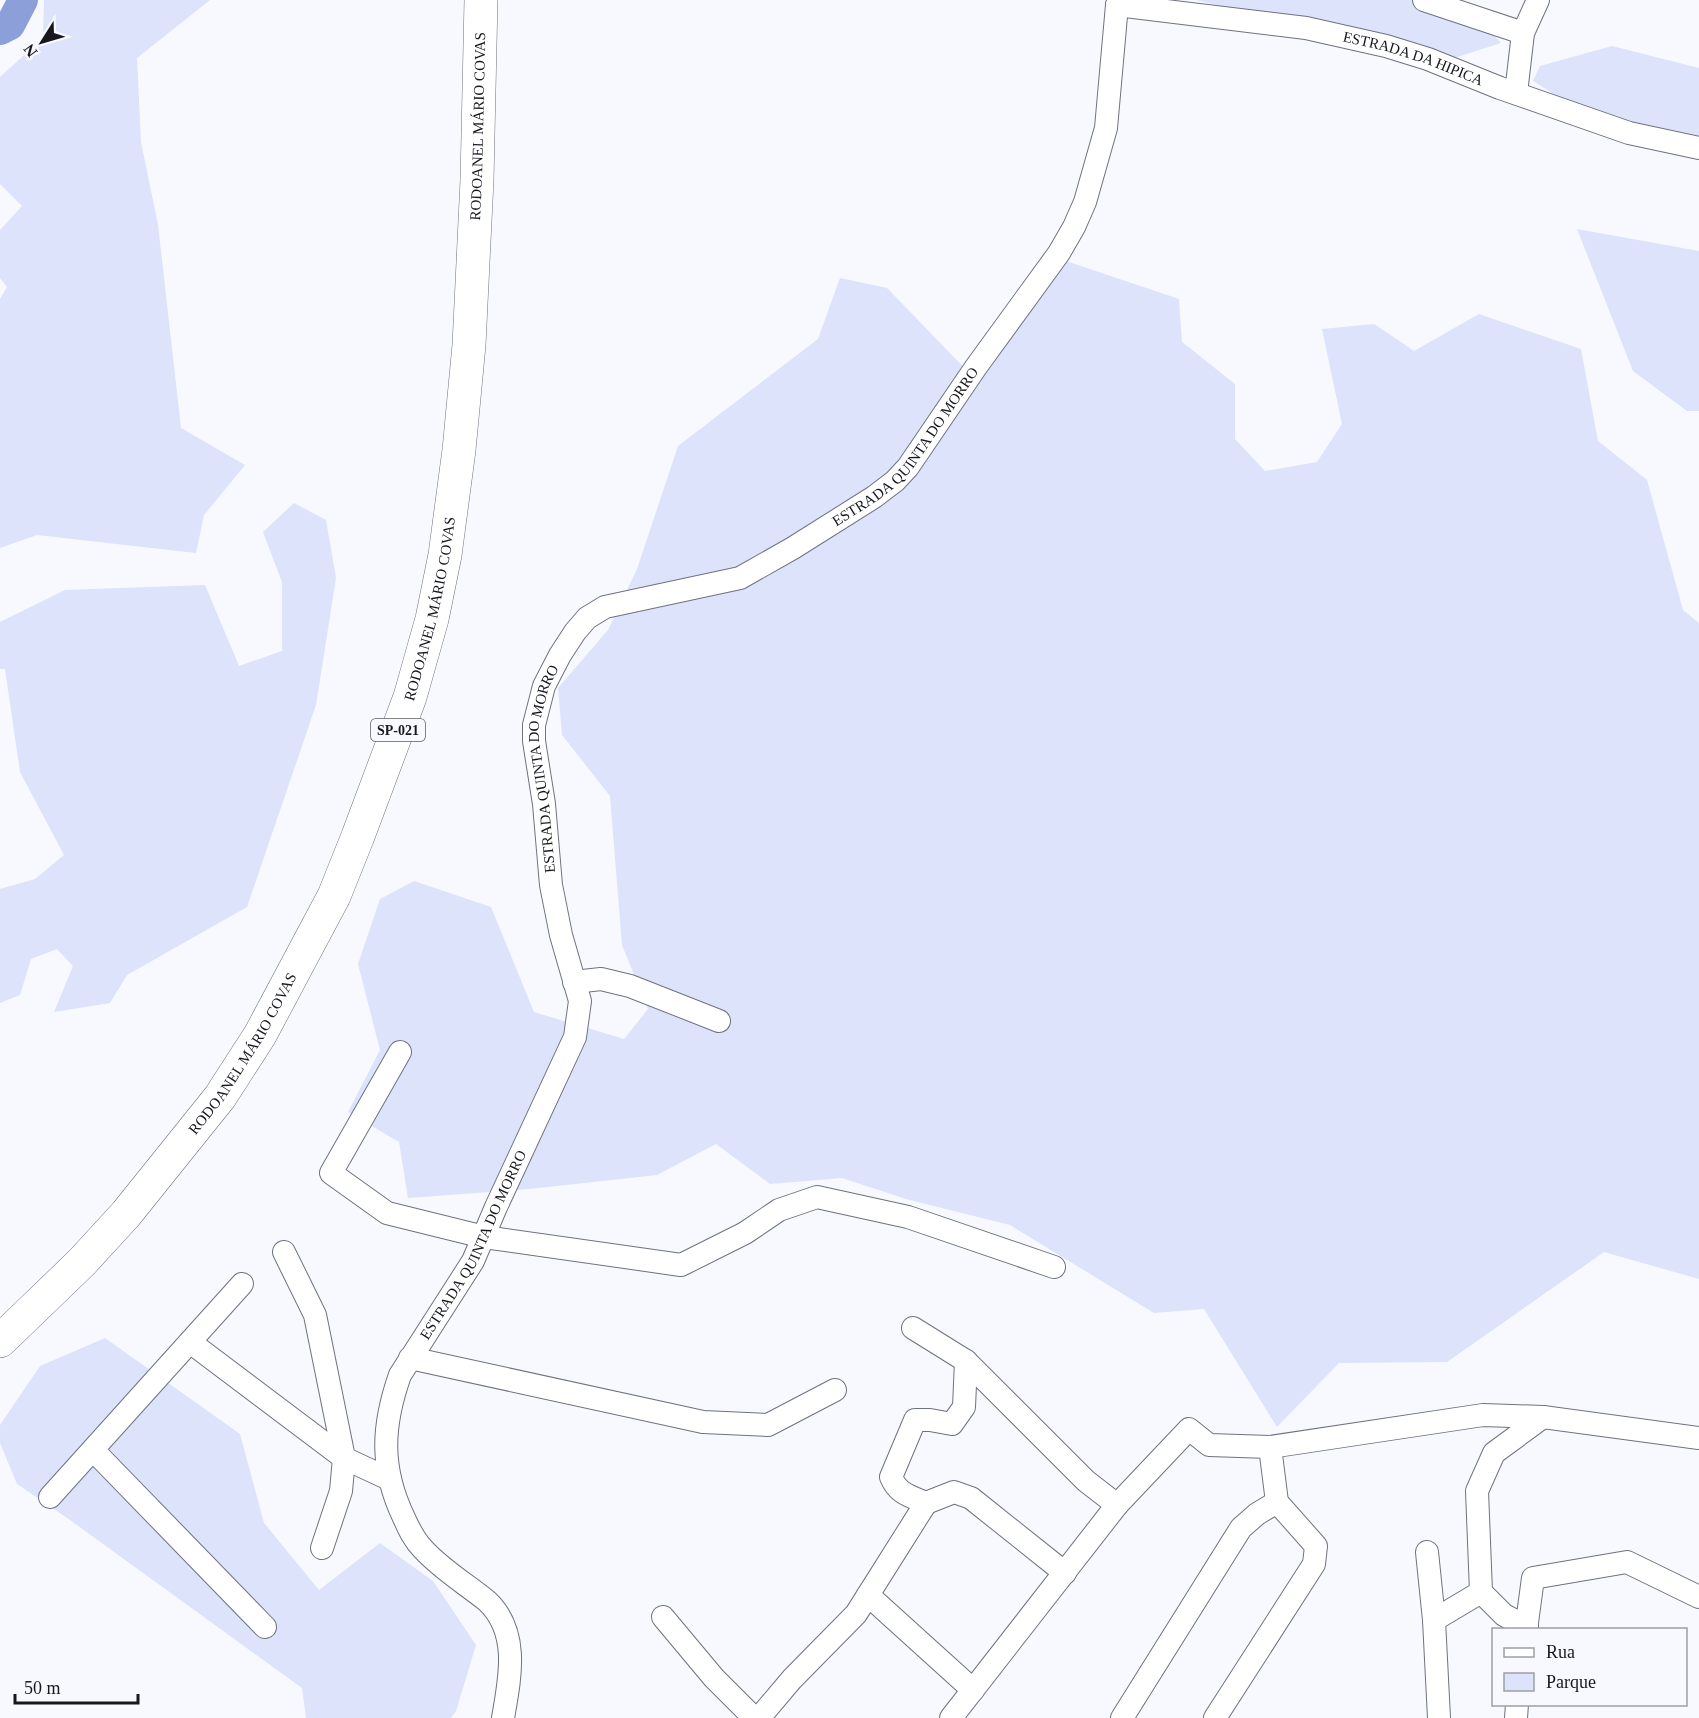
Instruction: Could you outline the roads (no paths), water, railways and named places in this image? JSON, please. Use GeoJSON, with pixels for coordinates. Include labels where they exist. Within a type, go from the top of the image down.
{"type":"FeatureCollection","features":[{"type":"Feature","properties":{"kind":"highway","name":"RODOANEL MÁRIO COVAS"},"geometry":{"type":"LineString","coordinates":[[0,1341],[82,1262],[126,1214],[226,1089],[260,1035],[334,896],[410,697],[432,619],[445,555],[461,427],[470,333],[477,180],[481,0]]}},
{"type":"Feature","properties":{"kind":"street"},"geometry":{"type":"LineString","coordinates":[[1424,0],[1523,33]]}},
{"type":"Feature","properties":{"kind":"street"},"geometry":{"type":"LineString","coordinates":[[1516,93],[1523,33],[1538,0]]}},
{"type":"Feature","properties":{"kind":"street","name":"ESTRADA DA HIPICA"},"geometry":{"type":"LineString","coordinates":[[1114,3],[1306,28],[1386,46],[1428,59],[1629,133],[1699,148]]}},
{"type":"Feature","properties":{"kind":"street","name":"ESTRADA QUINTA DO MORRO"},"geometry":{"type":"LineString","coordinates":[[503,1718],[511,1654],[503,1621],[487,1601],[421,1547],[396,1500],[389,1479],[386,1438],[394,1392],[400,1375],[458,1286],[484,1237],[575,1036],[580,1001],[561,935],[550,885],[544,804],[534,741],[534,725],[544,686],[575,632],[587,618],[605,607],[740,578],[874,497],[895,481],[908,467],[976,367],[1059,253],[1081,211],[1106,128],[1114,3]]}},
{"type":"Feature","properties":{"kind":"street"},"geometry":{"type":"LineString","coordinates":[[574,982],[602,979],[630,986],[718,1021]]}},
{"type":"Feature","properties":{"kind":"street"},"geometry":{"type":"LineString","coordinates":[[400,1052],[331,1173],[387,1213],[484,1237],[681,1264],[745,1233],[779,1210],[817,1197],[909,1217],[1054,1267]]}},
{"type":"Feature","properties":{"kind":"street"},"geometry":{"type":"LineString","coordinates":[[284,1252],[315,1315],[344,1458],[341,1491],[322,1548]]}},
{"type":"Feature","properties":{"kind":"street"},"geometry":{"type":"LineString","coordinates":[[50,1497],[242,1284]]}},
{"type":"Feature","properties":{"kind":"street"},"geometry":{"type":"LineString","coordinates":[[913,1328],[966,1361],[1086,1481],[1117,1506]]}},
{"type":"Feature","properties":{"kind":"street"},"geometry":{"type":"LineString","coordinates":[[190,1342],[344,1458],[389,1479]]}},
{"type":"Feature","properties":{"kind":"street"},"geometry":{"type":"LineString","coordinates":[[410,1358],[703,1422],[768,1425],[835,1390]]}},
{"type":"Feature","properties":{"kind":"street"},"geometry":{"type":"LineString","coordinates":[[926,1503],[906,1495],[895,1487],[891,1477],[915,1420],[952,1424],[964,1407],[966,1361]]}},
{"type":"Feature","properties":{"kind":"street"},"geometry":{"type":"LineString","coordinates":[[951,1718],[1117,1506],[1189,1429],[1209,1445],[1270,1447],[1483,1415],[1543,1418],[1699,1438]]}},
{"type":"Feature","properties":{"kind":"street"},"geometry":{"type":"LineString","coordinates":[[1543,1418],[1494,1453],[1478,1491],[1481,1592],[1504,1616],[1526,1628],[1533,1578],[1628,1562],[1699,1598]]}},
{"type":"Feature","properties":{"kind":"street"},"geometry":{"type":"LineString","coordinates":[[1215,1718],[1314,1564],[1316,1546],[1277,1502],[1270,1447]]}},
{"type":"Feature","properties":{"kind":"street"},"geometry":{"type":"LineString","coordinates":[[93,1450],[265,1627]]}},
{"type":"Feature","properties":{"kind":"street"},"geometry":{"type":"LineString","coordinates":[[663,1617],[714,1678],[756,1718],[856,1614],[926,1503],[954,1492],[971,1498],[1065,1573]]}},
{"type":"Feature","properties":{"kind":"street"},"geometry":{"type":"LineString","coordinates":[[1122,1718],[1241,1528],[1257,1514],[1277,1502]]}},
{"type":"Feature","properties":{"kind":"street"},"geometry":{"type":"LineString","coordinates":[[1427,1552],[1440,1718]]}},
{"type":"Feature","properties":{"kind":"street"},"geometry":{"type":"LineString","coordinates":[[1434,1620],[1481,1592]]}},
{"type":"Feature","properties":{"kind":"street"},"geometry":{"type":"LineString","coordinates":[[868,1595],[973,1690]]}},
{"type":"Feature","properties":{"kind":"waterway"},"geometry":{"type":"LineString","coordinates":[[0,30],[10,25],[23,0]]}}]}
